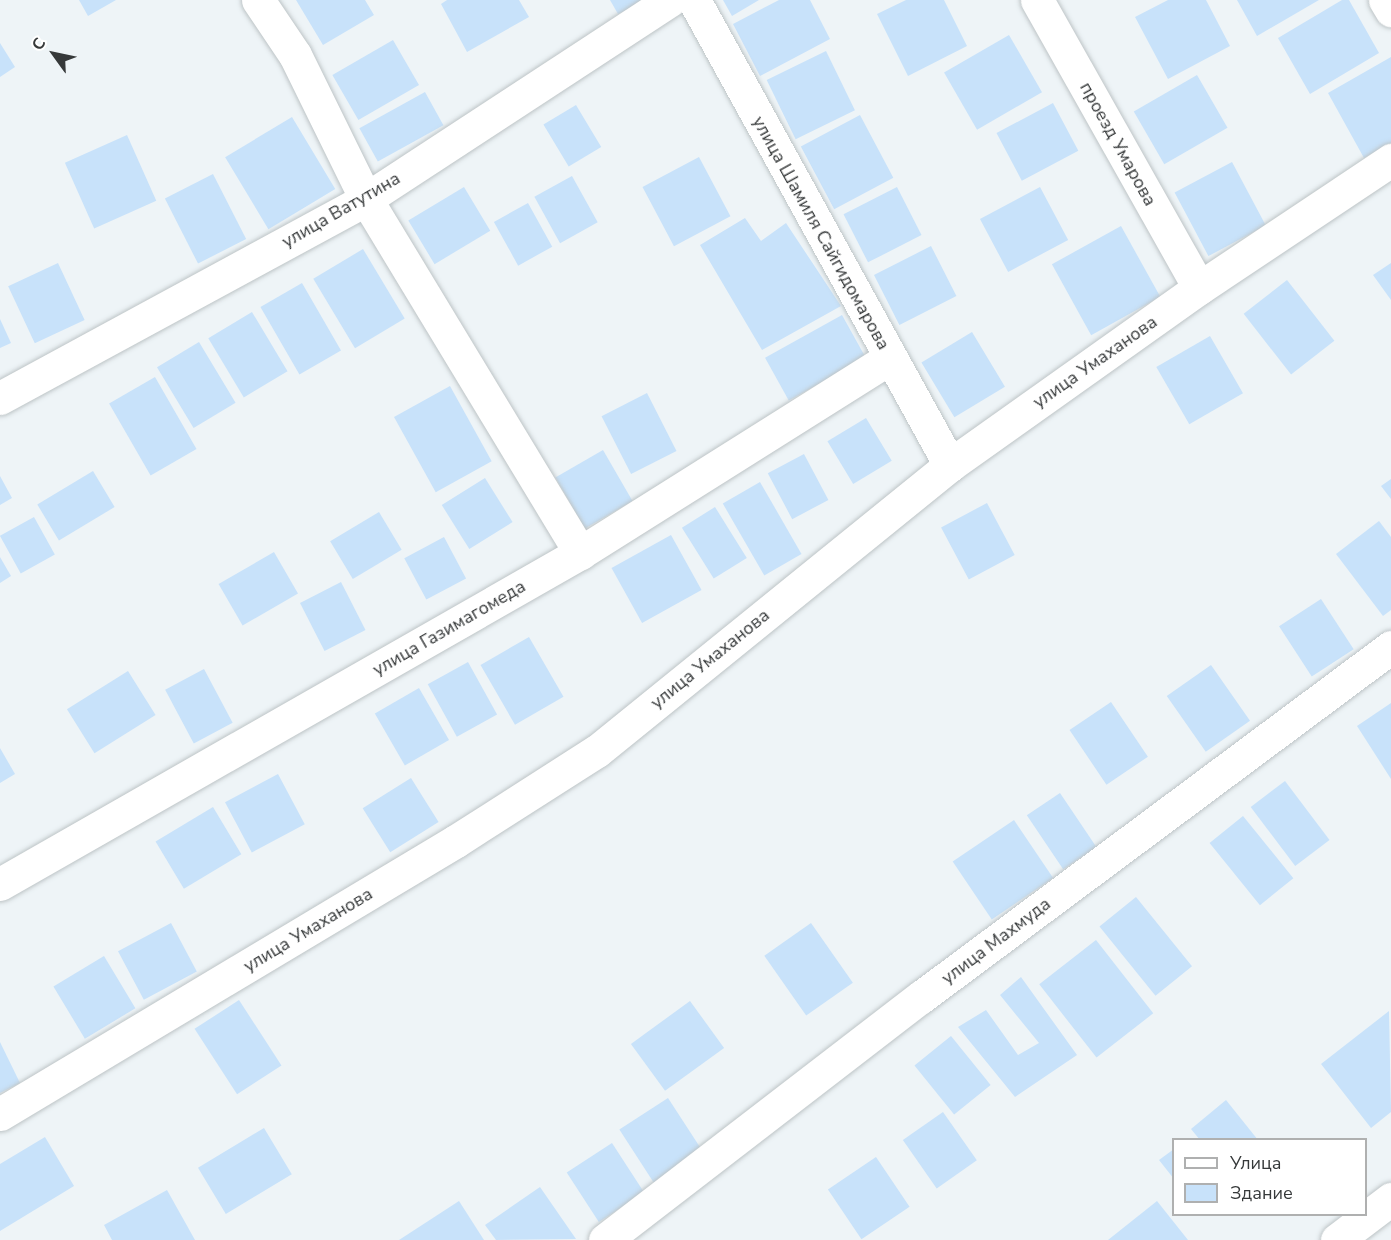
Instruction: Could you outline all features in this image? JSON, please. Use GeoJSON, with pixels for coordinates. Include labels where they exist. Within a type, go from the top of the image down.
{"type":"FeatureCollection","features":[{"type":"Feature","properties":{"kind":"street"},"geometry":{"type":"LineString","coordinates":[[258,0],[296,55],[366,199],[580,553]]}},
{"type":"Feature","properties":{"kind":"street","name":"улица Ватутина"},"geometry":{"type":"LineString","coordinates":[[0,398],[366,199],[670,0]]}},
{"type":"Feature","properties":{"kind":"street","name":"улица Шамиля Сайгидомарова"},"geometry":{"type":"LineString","coordinates":[[694,0],[950,465]]}},
{"type":"Feature","properties":{"kind":"street","name":"проезд Умарова"},"geometry":{"type":"LineString","coordinates":[[1037,0],[1199,288]]}},
{"type":"Feature","properties":{"kind":"street"},"geometry":{"type":"LineString","coordinates":[[1385,0],[1391,10]]}},
{"type":"Feature","properties":{"kind":"street","name":"улица Умаханова"},"geometry":{"type":"LineString","coordinates":[[0,1114],[456,841],[597,751],[950,465],[1199,288],[1391,160]]}},
{"type":"Feature","properties":{"kind":"street","name":"улица Газимагомеда"},"geometry":{"type":"LineString","coordinates":[[0,884],[580,553],[890,358]]}},
{"type":"Feature","properties":{"kind":"street","name":"улица Махмуда"},"geometry":{"type":"LineString","coordinates":[[605,1240],[921,997],[1391,647]]}},
{"type":"Feature","properties":{"kind":"street"},"geometry":{"type":"LineString","coordinates":[[1337,1240],[1391,1199]]}},
{"type":"Feature","properties":{"kind":"building"},"geometry":{"type":"Polygon","coordinates":[[[79,0],[116,0],[88,16],[79,0]]]}},
{"type":"Feature","properties":{"kind":"building"},"geometry":{"type":"Polygon","coordinates":[[[296,0],[365,0],[374,15],[323,45],[296,0]]]}},
{"type":"Feature","properties":{"kind":"building"},"geometry":{"type":"Polygon","coordinates":[[[447,0],[519,0],[529,17],[467,52],[441,4],[447,0]]]}},
{"type":"Feature","properties":{"kind":"building"},"geometry":{"type":"Polygon","coordinates":[[[610,0],[647,0],[618,14],[610,0]]]}},
{"type":"Feature","properties":{"kind":"building"},"geometry":{"type":"Polygon","coordinates":[[[723,0],[759,0],[732,16],[723,0]]]}},
{"type":"Feature","properties":{"kind":"building"},"geometry":{"type":"Polygon","coordinates":[[[779,0],[810,0],[830,39],[760,76],[733,24],[779,0]]]}},
{"type":"Feature","properties":{"kind":"building"},"geometry":{"type":"Polygon","coordinates":[[[906,0],[944,0],[967,46],[908,76],[877,14],[906,0]]]}},
{"type":"Feature","properties":{"kind":"building"},"geometry":{"type":"Polygon","coordinates":[[[1168,0],[1206,0],[1230,46],[1168,79],[1135,17],[1168,0]]]}},
{"type":"Feature","properties":{"kind":"building"},"geometry":{"type":"Polygon","coordinates":[[[1237,0],[1319,0],[1257,36],[1237,0]]]}},
{"type":"Feature","properties":{"kind":"building"},"geometry":{"type":"Polygon","coordinates":[[[1342,0],[1349,0],[1379,53],[1310,94],[1278,38],[1342,0]]]}},
{"type":"Feature","properties":{"kind":"building"},"geometry":{"type":"Polygon","coordinates":[[[1009,35],[1042,92],[977,130],[944,72],[1009,35]]]}},
{"type":"Feature","properties":{"kind":"building"},"geometry":{"type":"Polygon","coordinates":[[[393,40],[419,85],[358,120],[332,75],[393,40]]]}},
{"type":"Feature","properties":{"kind":"building"},"geometry":{"type":"Polygon","coordinates":[[[0,43],[15,67],[0,77],[0,43]]]}},
{"type":"Feature","properties":{"kind":"building"},"geometry":{"type":"Polygon","coordinates":[[[826,51],[855,110],[796,139],[767,80],[826,51]]]}},
{"type":"Feature","properties":{"kind":"building"},"geometry":{"type":"Polygon","coordinates":[[[1391,57],[1391,143],[1364,158],[1328,93],[1391,57]]]}},
{"type":"Feature","properties":{"kind":"building"},"geometry":{"type":"Polygon","coordinates":[[[1197,75],[1228,128],[1164,164],[1134,112],[1197,75]]]}},
{"type":"Feature","properties":{"kind":"building"},"geometry":{"type":"Polygon","coordinates":[[[425,92],[443,125],[378,162],[359,128],[425,92]]]}},
{"type":"Feature","properties":{"kind":"building"},"geometry":{"type":"Polygon","coordinates":[[[1053,103],[1078,151],[1022,181],[996,133],[1053,103]]]}},
{"type":"Feature","properties":{"kind":"building"},"geometry":{"type":"Polygon","coordinates":[[[576,105],[601,147],[569,167],[543,125],[576,105]]]}},
{"type":"Feature","properties":{"kind":"building"},"geometry":{"type":"Polygon","coordinates":[[[860,115],[893,178],[834,209],[801,146],[860,115]]]}},
{"type":"Feature","properties":{"kind":"building"},"geometry":{"type":"Polygon","coordinates":[[[292,117],[335,189],[268,229],[225,157],[292,117]]]}},
{"type":"Feature","properties":{"kind":"building"},"geometry":{"type":"Polygon","coordinates":[[[127,135],[156,201],[94,228],[65,163],[127,135]]]}},
{"type":"Feature","properties":{"kind":"building"},"geometry":{"type":"Polygon","coordinates":[[[699,157],[730,216],[674,246],[642,187],[699,157]]]}},
{"type":"Feature","properties":{"kind":"building"},"geometry":{"type":"Polygon","coordinates":[[[1232,162],[1266,226],[1208,256],[1175,193],[1232,162]]]}},
{"type":"Feature","properties":{"kind":"building"},"geometry":{"type":"Polygon","coordinates":[[[213,174],[246,239],[198,264],[165,199],[213,174]]]}},
{"type":"Feature","properties":{"kind":"building"},"geometry":{"type":"Polygon","coordinates":[[[572,176],[598,222],[560,243],[534,197],[572,176]]]}},
{"type":"Feature","properties":{"kind":"building"},"geometry":{"type":"Polygon","coordinates":[[[464,187],[490,231],[435,264],[408,220],[464,187]]]}},
{"type":"Feature","properties":{"kind":"building"},"geometry":{"type":"Polygon","coordinates":[[[897,187],[922,235],[868,262],[844,214],[897,187]]]}},
{"type":"Feature","properties":{"kind":"building"},"geometry":{"type":"Polygon","coordinates":[[[1040,187],[1068,240],[1008,272],[980,219],[1040,187]]]}},
{"type":"Feature","properties":{"kind":"building"},"geometry":{"type":"Polygon","coordinates":[[[528,203],[552,247],[518,266],[494,222],[528,203]]]}},
{"type":"Feature","properties":{"kind":"building"},"geometry":{"type":"Polygon","coordinates":[[[745,218],[761,241],[786,223],[841,306],[762,350],[700,245],[745,218]]]}},
{"type":"Feature","properties":{"kind":"building"},"geometry":{"type":"Polygon","coordinates":[[[1121,226],[1160,297],[1091,335],[1052,264],[1121,226]]]}},
{"type":"Feature","properties":{"kind":"building"},"geometry":{"type":"Polygon","coordinates":[[[931,246],[956,296],[899,325],[874,275],[931,246]]]}},
{"type":"Feature","properties":{"kind":"building"},"geometry":{"type":"Polygon","coordinates":[[[363,249],[405,318],[355,348],[313,279],[363,249]]]}},
{"type":"Feature","properties":{"kind":"building"},"geometry":{"type":"Polygon","coordinates":[[[58,263],[85,320],[35,343],[8,286],[58,263]]]}},
{"type":"Feature","properties":{"kind":"building"},"geometry":{"type":"Polygon","coordinates":[[[1391,263],[1391,300],[1373,275],[1391,263]]]}},
{"type":"Feature","properties":{"kind":"building"},"geometry":{"type":"Polygon","coordinates":[[[1287,280],[1334,341],[1291,375],[1244,314],[1287,280]]]}},
{"type":"Feature","properties":{"kind":"building"},"geometry":{"type":"Polygon","coordinates":[[[302,283],[341,351],[299,375],[260,307],[302,283]]]}},
{"type":"Feature","properties":{"kind":"building"},"geometry":{"type":"Polygon","coordinates":[[[252,312],[288,371],[244,397],[208,338],[252,312]]]}},
{"type":"Feature","properties":{"kind":"building"},"geometry":{"type":"Polygon","coordinates":[[[842,315],[866,358],[789,401],[765,358],[842,315]]]}},
{"type":"Feature","properties":{"kind":"building"},"geometry":{"type":"Polygon","coordinates":[[[0,319],[11,343],[0,348],[0,319]]]}},
{"type":"Feature","properties":{"kind":"building"},"geometry":{"type":"Polygon","coordinates":[[[972,332],[1005,387],[954,417],[921,362],[972,332]]]}},
{"type":"Feature","properties":{"kind":"building"},"geometry":{"type":"Polygon","coordinates":[[[1210,336],[1243,393],[1189,424],[1156,367],[1210,336]]]}},
{"type":"Feature","properties":{"kind":"building"},"geometry":{"type":"Polygon","coordinates":[[[199,342],[236,403],[194,428],[157,367],[199,342]]]}},
{"type":"Feature","properties":{"kind":"building"},"geometry":{"type":"Polygon","coordinates":[[[155,377],[197,449],[151,475],[109,404],[155,377]]]}},
{"type":"Feature","properties":{"kind":"building"},"geometry":{"type":"Polygon","coordinates":[[[450,386],[492,461],[436,492],[394,417],[450,386]]]}},
{"type":"Feature","properties":{"kind":"building"},"geometry":{"type":"Polygon","coordinates":[[[647,393],[677,451],[631,474],[602,416],[647,393]]]}},
{"type":"Feature","properties":{"kind":"building"},"geometry":{"type":"Polygon","coordinates":[[[866,418],[892,461],[853,484],[827,441],[866,418]]]}},
{"type":"Feature","properties":{"kind":"building"},"geometry":{"type":"Polygon","coordinates":[[[603,450],[632,501],[585,529],[555,478],[603,450]]]}},
{"type":"Feature","properties":{"kind":"building"},"geometry":{"type":"Polygon","coordinates":[[[804,454],[828,500],[792,519],[768,473],[804,454]]]}},
{"type":"Feature","properties":{"kind":"building"},"geometry":{"type":"Polygon","coordinates":[[[93,471],[115,507],[59,540],[37,504],[93,471]]]}},
{"type":"Feature","properties":{"kind":"building"},"geometry":{"type":"Polygon","coordinates":[[[0,476],[12,498],[0,505],[0,476]]]}},
{"type":"Feature","properties":{"kind":"building"},"geometry":{"type":"Polygon","coordinates":[[[485,478],[513,522],[469,549],[442,505],[485,478]]]}},
{"type":"Feature","properties":{"kind":"building"},"geometry":{"type":"Polygon","coordinates":[[[1391,479],[1391,499],[1381,486],[1391,479]]]}},
{"type":"Feature","properties":{"kind":"building"},"geometry":{"type":"Polygon","coordinates":[[[760,482],[802,554],[764,575],[723,503],[760,482]]]}},
{"type":"Feature","properties":{"kind":"building"},"geometry":{"type":"Polygon","coordinates":[[[987,503],[1015,555],[969,580],[941,527],[987,503]]]}},
{"type":"Feature","properties":{"kind":"building"},"geometry":{"type":"Polygon","coordinates":[[[715,507],[747,558],[714,579],[682,528],[715,507]]]}},
{"type":"Feature","properties":{"kind":"building"},"geometry":{"type":"Polygon","coordinates":[[[379,512],[402,550],[353,579],[330,541],[379,512]]]}},
{"type":"Feature","properties":{"kind":"building"},"geometry":{"type":"Polygon","coordinates":[[[34,517],[55,555],[21,574],[0,536],[34,517]]]}},
{"type":"Feature","properties":{"kind":"building"},"geometry":{"type":"Polygon","coordinates":[[[1379,521],[1391,537],[1391,610],[1383,616],[1336,554],[1379,521]]]}},
{"type":"Feature","properties":{"kind":"building"},"geometry":{"type":"Polygon","coordinates":[[[671,535],[702,590],[642,623],[612,568],[671,535]]]}},
{"type":"Feature","properties":{"kind":"building"},"geometry":{"type":"Polygon","coordinates":[[[444,537],[466,578],[426,600],[404,558],[444,537]]]}},
{"type":"Feature","properties":{"kind":"building"},"geometry":{"type":"Polygon","coordinates":[[[274,552],[298,594],[243,626],[219,584],[274,552]]]}},
{"type":"Feature","properties":{"kind":"building"},"geometry":{"type":"Polygon","coordinates":[[[0,557],[11,576],[0,583],[0,557]]]}},
{"type":"Feature","properties":{"kind":"building"},"geometry":{"type":"Polygon","coordinates":[[[341,582],[366,630],[325,651],[300,603],[341,582]]]}},
{"type":"Feature","properties":{"kind":"building"},"geometry":{"type":"Polygon","coordinates":[[[1321,599],[1354,649],[1312,677],[1279,626],[1321,599]]]}},
{"type":"Feature","properties":{"kind":"building"},"geometry":{"type":"Polygon","coordinates":[[[529,637],[564,697],[515,725],[481,665],[529,637]]]}},
{"type":"Feature","properties":{"kind":"building"},"geometry":{"type":"Polygon","coordinates":[[[468,662],[497,714],[457,737],[428,684],[468,662]]]}},
{"type":"Feature","properties":{"kind":"building"},"geometry":{"type":"Polygon","coordinates":[[[1211,665],[1250,721],[1206,752],[1167,696],[1211,665]]]}},
{"type":"Feature","properties":{"kind":"building"},"geometry":{"type":"Polygon","coordinates":[[[204,669],[233,723],[194,744],[165,690],[204,669]]]}},
{"type":"Feature","properties":{"kind":"building"},"geometry":{"type":"Polygon","coordinates":[[[128,671],[156,715],[94,753],[67,709],[128,671]]]}},
{"type":"Feature","properties":{"kind":"building"},"geometry":{"type":"Polygon","coordinates":[[[419,688],[449,740],[405,765],[375,714],[419,688]]]}},
{"type":"Feature","properties":{"kind":"building"},"geometry":{"type":"Polygon","coordinates":[[[1111,702],[1148,757],[1106,785],[1070,730],[1111,702]]]}},
{"type":"Feature","properties":{"kind":"building"},"geometry":{"type":"Polygon","coordinates":[[[1391,703],[1391,779],[1357,726],[1391,703]]]}},
{"type":"Feature","properties":{"kind":"building"},"geometry":{"type":"Polygon","coordinates":[[[0,748],[15,774],[0,783],[0,748]]]}},
{"type":"Feature","properties":{"kind":"building"},"geometry":{"type":"Polygon","coordinates":[[[278,774],[305,824],[252,852],[225,802],[278,774]]]}},
{"type":"Feature","properties":{"kind":"building"},"geometry":{"type":"Polygon","coordinates":[[[411,778],[439,822],[390,852],[363,808],[411,778]]]}},
{"type":"Feature","properties":{"kind":"building"},"geometry":{"type":"Polygon","coordinates":[[[1285,781],[1330,840],[1295,866],[1251,807],[1285,781]]]}},
{"type":"Feature","properties":{"kind":"building"},"geometry":{"type":"Polygon","coordinates":[[[1060,793],[1096,847],[1063,869],[1027,815],[1060,793]]]}},
{"type":"Feature","properties":{"kind":"building"},"geometry":{"type":"Polygon","coordinates":[[[213,807],[241,854],[184,889],[156,842],[213,807]]]}},
{"type":"Feature","properties":{"kind":"building"},"geometry":{"type":"Polygon","coordinates":[[[1243,816],[1293,878],[1260,905],[1210,843],[1243,816]]]}},
{"type":"Feature","properties":{"kind":"building"},"geometry":{"type":"Polygon","coordinates":[[[1014,820],[1053,878],[992,919],[953,861],[1014,820]]]}},
{"type":"Feature","properties":{"kind":"building"},"geometry":{"type":"Polygon","coordinates":[[[1136,897],[1192,966],[1155,996],[1099,927],[1136,897]]]}},
{"type":"Feature","properties":{"kind":"building"},"geometry":{"type":"Polygon","coordinates":[[[171,923],[197,972],[144,1000],[118,951],[171,923]]]}},
{"type":"Feature","properties":{"kind":"building"},"geometry":{"type":"Polygon","coordinates":[[[811,923],[853,983],[806,1015],[764,956],[811,923]]]}},
{"type":"Feature","properties":{"kind":"building"},"geometry":{"type":"Polygon","coordinates":[[[1096,940],[1153,1013],[1097,1058],[1039,984],[1096,940]]]}},
{"type":"Feature","properties":{"kind":"building"},"geometry":{"type":"Polygon","coordinates":[[[104,956],[135,1008],[85,1039],[53,986],[104,956]]]}},
{"type":"Feature","properties":{"kind":"building"},"geometry":{"type":"Polygon","coordinates":[[[1021,977],[1077,1055],[1015,1097],[958,1027],[986,1010],[1018,1055],[1039,1043],[1000,995],[1021,977]]]}},
{"type":"Feature","properties":{"kind":"building"},"geometry":{"type":"Polygon","coordinates":[[[239,1000],[281,1065],[237,1094],[195,1029],[239,1000]]]}},
{"type":"Feature","properties":{"kind":"building"},"geometry":{"type":"Polygon","coordinates":[[[690,1001],[724,1048],[665,1091],[631,1044],[690,1001]]]}},
{"type":"Feature","properties":{"kind":"building"},"geometry":{"type":"Polygon","coordinates":[[[1389,1011],[1391,1112],[1371,1128],[1321,1064],[1389,1011]]]}},
{"type":"Feature","properties":{"kind":"building"},"geometry":{"type":"Polygon","coordinates":[[[951,1036],[991,1085],[954,1115],[914,1066],[951,1036]]]}},
{"type":"Feature","properties":{"kind":"building"},"geometry":{"type":"Polygon","coordinates":[[[0,1042],[20,1083],[0,1093],[0,1042]]]}},
{"type":"Feature","properties":{"kind":"building"},"geometry":{"type":"Polygon","coordinates":[[[668,1098],[704,1153],[655,1185],[619,1130],[668,1098]]]}},
{"type":"Feature","properties":{"kind":"building"},"geometry":{"type":"Polygon","coordinates":[[[1226,1100],[1256,1138],[1198,1138],[1191,1129],[1226,1100]]]}},
{"type":"Feature","properties":{"kind":"building"},"geometry":{"type":"Polygon","coordinates":[[[943,1112],[977,1160],[937,1188],[903,1140],[943,1112]]]}},
{"type":"Feature","properties":{"kind":"building"},"geometry":{"type":"Polygon","coordinates":[[[264,1128],[292,1174],[226,1214],[198,1168],[264,1128]]]}},
{"type":"Feature","properties":{"kind":"building"},"geometry":{"type":"Polygon","coordinates":[[[45,1137],[74,1186],[0,1231],[0,1164],[45,1137]]]}},
{"type":"Feature","properties":{"kind":"building"},"geometry":{"type":"Polygon","coordinates":[[[612,1143],[644,1192],[599,1222],[567,1172],[612,1143]]]}},
{"type":"Feature","properties":{"kind":"building"},"geometry":{"type":"Polygon","coordinates":[[[1172,1150],[1172,1176],[1159,1160],[1172,1150]]]}},
{"type":"Feature","properties":{"kind":"building"},"geometry":{"type":"Polygon","coordinates":[[[876,1157],[910,1207],[861,1239],[828,1189],[876,1157]]]}},
{"type":"Feature","properties":{"kind":"building"},"geometry":{"type":"Polygon","coordinates":[[[540,1187],[576,1239],[496,1240],[485,1225],[540,1187]]]}},
{"type":"Feature","properties":{"kind":"building"},"geometry":{"type":"Polygon","coordinates":[[[167,1190],[195,1240],[112,1240],[104,1225],[167,1190]]]}},
{"type":"Feature","properties":{"kind":"building"},"geometry":{"type":"Polygon","coordinates":[[[459,1201],[484,1240],[399,1240],[459,1201]]]}},
{"type":"Feature","properties":{"kind":"building"},"geometry":{"type":"Polygon","coordinates":[[[1157,1201],[1188,1240],[1108,1240],[1157,1201]]]}}]}
